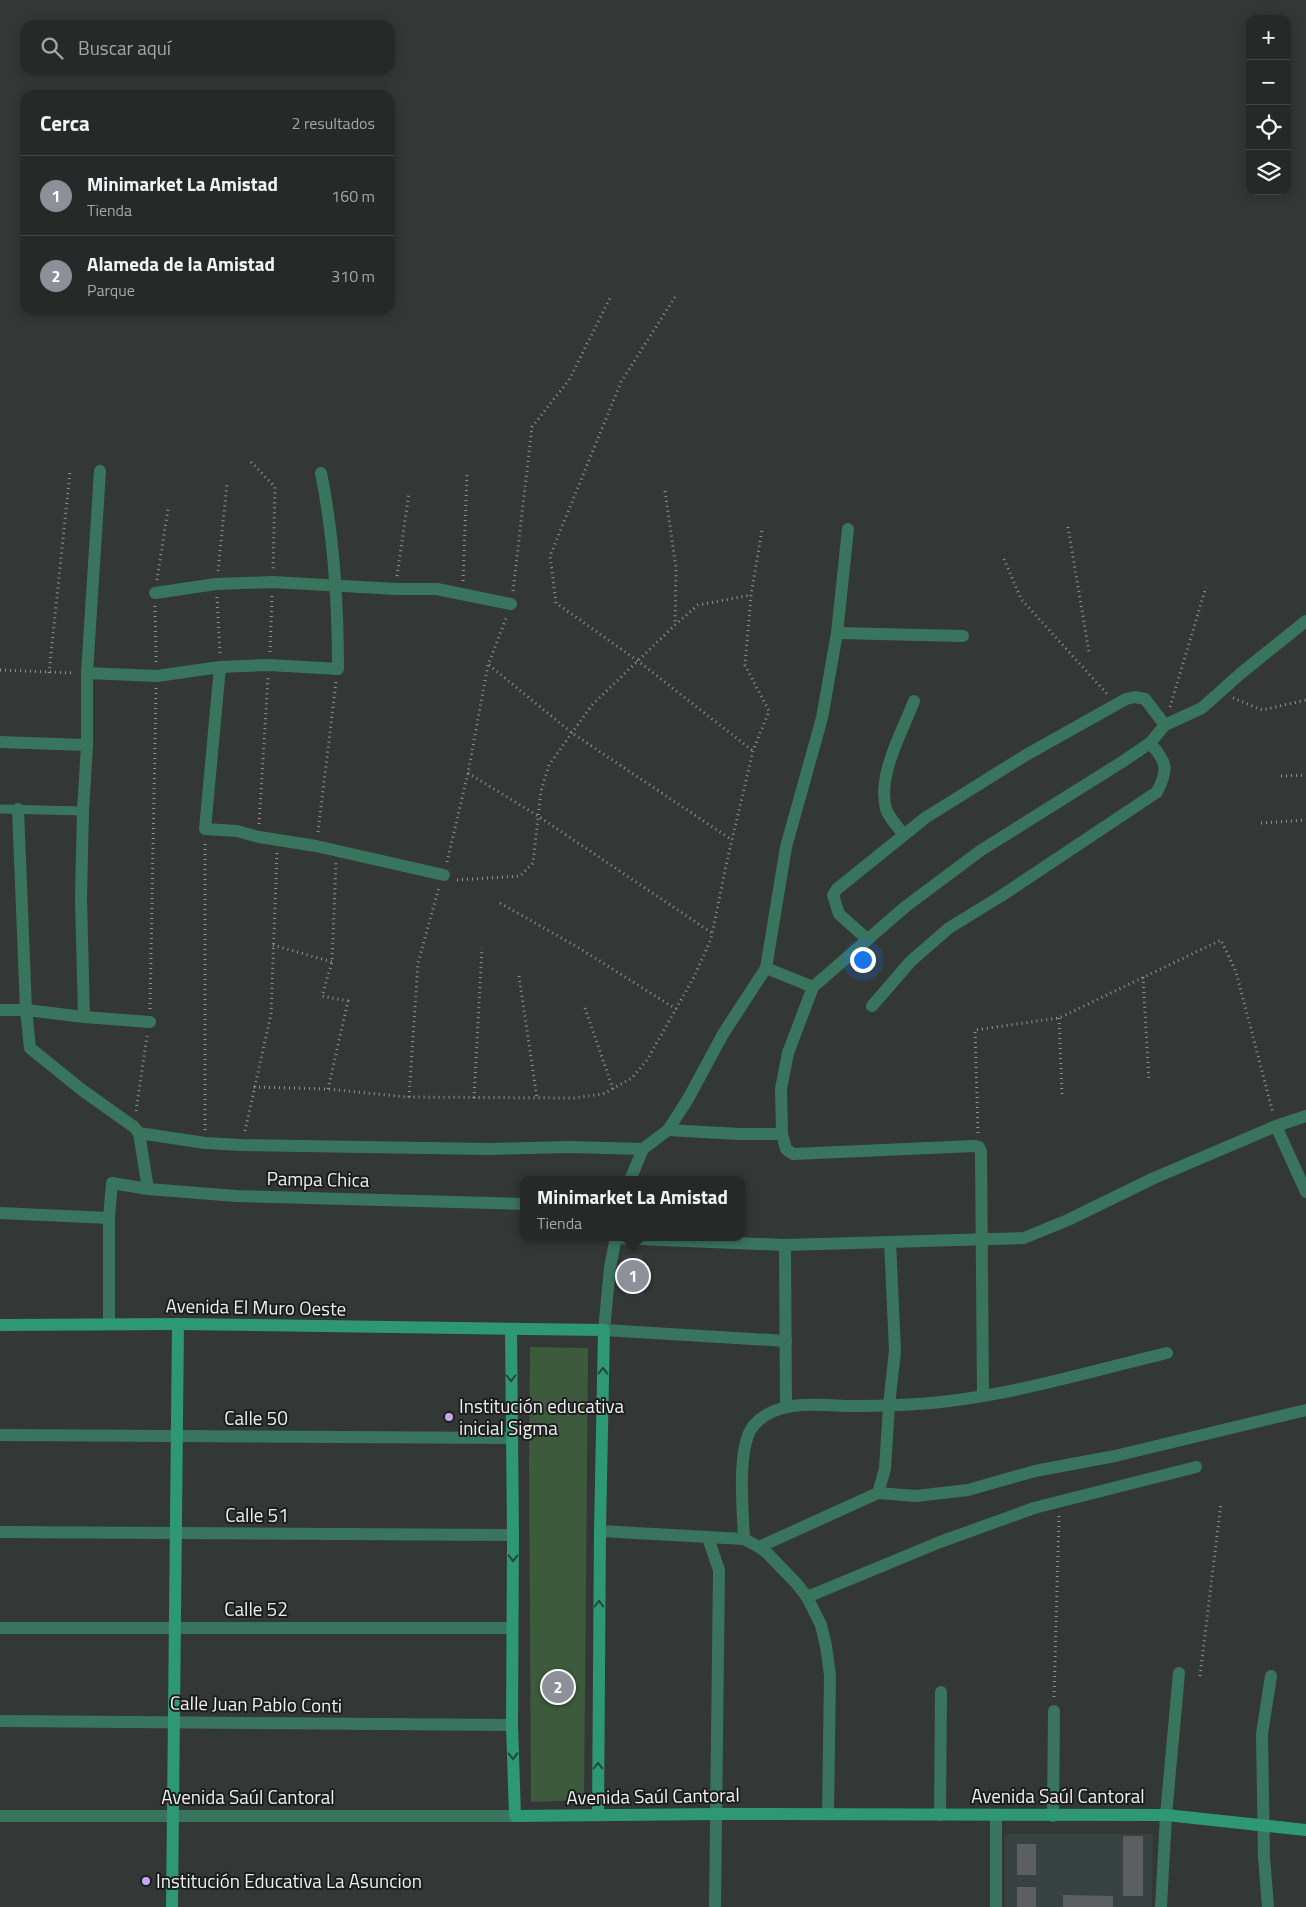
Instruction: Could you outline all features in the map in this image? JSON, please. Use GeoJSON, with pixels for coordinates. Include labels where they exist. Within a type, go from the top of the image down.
{"type":"FeatureCollection","features":[{"type":"Feature","properties":{"kind":"street"},"geometry":{"type":"LineString","coordinates":[[84,1017],[81,898],[83,811],[88,745],[87,673],[100,472]]}},
{"type":"Feature","properties":{"kind":"street"},"geometry":{"type":"LineString","coordinates":[[87,673],[157,676],[220,667],[338,668],[335,585],[327,501],[321,473]]}},
{"type":"Feature","properties":{"kind":"street"},"geometry":{"type":"LineString","coordinates":[[632,1176],[644,1149],[668,1130],[688,1099],[722,1034],[766,968],[786,847],[822,718],[837,633],[848,529]]}},
{"type":"Feature","properties":{"kind":"street"},"geometry":{"type":"LineString","coordinates":[[155,594],[216,584],[273,582],[396,589],[438,589],[511,604]]}},
{"type":"Feature","properties":{"kind":"street"},"geometry":{"type":"LineString","coordinates":[[983,1396],[983,1240],[981,1152],[979,1147],[793,1154],[786,1149],[782,1134],[781,1089],[788,1053],[813,988],[905,907],[980,851],[1078,791],[1150,743],[1165,725],[1202,708],[1240,674],[1306,621]]}},
{"type":"Feature","properties":{"kind":"street"},"geometry":{"type":"LineString","coordinates":[[837,633],[964,636]]}},
{"type":"Feature","properties":{"kind":"street"},"geometry":{"type":"LineString","coordinates":[[220,667],[206,829],[237,831],[259,837],[337,850],[442,878]]}},
{"type":"Feature","properties":{"kind":"street"},"geometry":{"type":"LineString","coordinates":[[867,940],[839,914],[834,895],[837,889],[925,818],[1026,755],[1126,699],[1135,697],[1145,699],[1165,725]]}},
{"type":"Feature","properties":{"kind":"street"},"geometry":{"type":"LineString","coordinates":[[904,835],[886,811],[884,786],[887,769],[914,701]]}},
{"type":"Feature","properties":{"kind":"street"},"geometry":{"type":"LineString","coordinates":[[0,742],[88,745]]}},
{"type":"Feature","properties":{"kind":"street"},"geometry":{"type":"LineString","coordinates":[[872,1006],[911,961],[949,928],[1001,896],[1157,792],[1166,775],[1162,757],[1150,743]]}},
{"type":"Feature","properties":{"kind":"street"},"geometry":{"type":"LineString","coordinates":[[18,809],[29,1043],[35,1052],[136,1130],[205,1143],[242,1145],[489,1149],[570,1147],[644,1149]]}},
{"type":"Feature","properties":{"kind":"street"},"geometry":{"type":"LineString","coordinates":[[766,968],[813,988]]}},
{"type":"Feature","properties":{"kind":"street"},"geometry":{"type":"LineString","coordinates":[[0,1010],[26,1010],[150,1022]]}},
{"type":"Feature","properties":{"kind":"street"},"geometry":{"type":"LineString","coordinates":[[688,1241],[785,1245],[1024,1238],[1068,1220],[1154,1178],[1276,1126],[1306,1116]]}},
{"type":"Feature","properties":{"kind":"street"},"geometry":{"type":"LineString","coordinates":[[1276,1126],[1306,1192]]}},
{"type":"Feature","properties":{"kind":"street"},"geometry":{"type":"LineString","coordinates":[[136,1130],[148,1189]]}},
{"type":"Feature","properties":{"kind":"street"},"geometry":{"type":"LineString","coordinates":[[668,1130],[739,1134],[782,1134]]}},
{"type":"Feature","properties":{"kind":"street","name":"Pampa Chica"},"geometry":{"type":"LineString","coordinates":[[109,1218],[112,1183],[148,1189],[236,1196],[520,1204]]}},
{"type":"Feature","properties":{"kind":"street"},"geometry":{"type":"LineString","coordinates":[[0,1213],[109,1218],[109,1324]]}},
{"type":"Feature","properties":{"kind":"street"},"geometry":{"type":"LineString","coordinates":[[598,1815],[600,1531],[604,1330],[610,1268],[615,1241]]}},
{"type":"Feature","properties":{"kind":"street"},"geometry":{"type":"LineString","coordinates":[[878,1493],[885,1469],[895,1351],[890,1242]]}},
{"type":"Feature","properties":{"kind":"street"},"geometry":{"type":"LineString","coordinates":[[785,1245],[786,1407]]}},
{"type":"Feature","properties":{"kind":"street"},"geometry":{"type":"LineString","coordinates":[[172,1907],[178,1324]]}},
{"type":"Feature","properties":{"kind":"street","name":"Avenida El Muro Oeste"},"geometry":{"type":"LineString","coordinates":[[0,1325],[178,1324],[604,1330]]}},
{"type":"Feature","properties":{"kind":"street"},"geometry":{"type":"LineString","coordinates":[[511,1330],[512,1726],[515,1816]]}},
{"type":"Feature","properties":{"kind":"street"},"geometry":{"type":"LineString","coordinates":[[604,1330],[786,1341]]}},
{"type":"Feature","properties":{"kind":"street"},"geometry":{"type":"LineString","coordinates":[[744,1539],[742,1475],[746,1439],[759,1420],[776,1410],[808,1405],[922,1405],[983,1396],[1167,1354]]}},
{"type":"Feature","properties":{"kind":"street"},"geometry":{"type":"LineString","coordinates":[[759,1546],[878,1493],[916,1496],[968,1490],[1035,1471],[1115,1456],[1306,1410]]}},
{"type":"Feature","properties":{"kind":"street","name":"Calle 50"},"geometry":{"type":"LineString","coordinates":[[0,1435],[512,1438]]}},
{"type":"Feature","properties":{"kind":"street"},"geometry":{"type":"LineString","coordinates":[[807,1597],[940,1542],[1034,1508],[1196,1467]]}},
{"type":"Feature","properties":{"kind":"street"},"geometry":{"type":"LineString","coordinates":[[600,1531],[744,1539],[759,1546],[797,1584],[807,1597],[821,1625],[830,1675],[828,1814]]}},
{"type":"Feature","properties":{"kind":"street","name":"Calle 51"},"geometry":{"type":"LineString","coordinates":[[0,1532],[513,1535]]}},
{"type":"Feature","properties":{"kind":"street"},"geometry":{"type":"LineString","coordinates":[[708,1538],[719,1570],[715,1907]]}},
{"type":"Feature","properties":{"kind":"street","name":"Calle 52"},"geometry":{"type":"LineString","coordinates":[[0,1628],[512,1628]]}},
{"type":"Feature","properties":{"kind":"street"},"geometry":{"type":"LineString","coordinates":[[1161,1907],[1166,1815],[1179,1673]]}},
{"type":"Feature","properties":{"kind":"street"},"geometry":{"type":"LineString","coordinates":[[1268,1907],[1264,1858],[1262,1734],[1271,1676]]}},
{"type":"Feature","properties":{"kind":"street"},"geometry":{"type":"LineString","coordinates":[[940,1815],[942,1692]]}},
{"type":"Feature","properties":{"kind":"street"},"geometry":{"type":"LineString","coordinates":[[1053,1816],[1054,1710]]}},
{"type":"Feature","properties":{"kind":"street","name":"Calle Juan Pablo Conti"},"geometry":{"type":"LineString","coordinates":[[0,1721],[512,1726]]}},
{"type":"Feature","properties":{"kind":"street"},"geometry":{"type":"LineString","coordinates":[[996,1815],[996,1907]]}},
{"type":"Feature","properties":{"kind":"street","name":"Avenida Saúl Cantoral"},"geometry":{"type":"LineString","coordinates":[[0,1816],[1166,1815],[1306,1830]]}},
{"type":"Feature","properties":{"kind":"lane"},"geometry":{"type":"LineString","coordinates":[[0,809],[83,811]]}},
{"type":"Feature","properties":{"kind":"path"},"geometry":{"type":"LineString","coordinates":[[409,1097],[418,962],[442,878],[468,773],[488,665],[511,604],[532,427],[569,380],[611,296]]}},
{"type":"Feature","properties":{"kind":"path"},"geometry":{"type":"LineString","coordinates":[[675,297],[621,382],[550,556],[556,603],[638,661],[753,751]]}},
{"type":"Feature","properties":{"kind":"path"},"geometry":{"type":"LineString","coordinates":[[252,462],[275,487],[273,582],[259,837]]}},
{"type":"Feature","properties":{"kind":"path"},"geometry":{"type":"LineString","coordinates":[[49,673],[70,472]]}},
{"type":"Feature","properties":{"kind":"path"},"geometry":{"type":"LineString","coordinates":[[462,594],[467,475]]}},
{"type":"Feature","properties":{"kind":"path"},"geometry":{"type":"LineString","coordinates":[[665,491],[676,568],[675,624]]}},
{"type":"Feature","properties":{"kind":"path"},"geometry":{"type":"LineString","coordinates":[[396,589],[410,493]]}},
{"type":"Feature","properties":{"kind":"path"},"geometry":{"type":"LineString","coordinates":[[1068,527],[1088,652]]}},
{"type":"Feature","properties":{"kind":"path"},"geometry":{"type":"LineString","coordinates":[[254,1087],[328,1089],[409,1097],[574,1098],[603,1094],[632,1078],[642,1066],[694,977],[712,933],[753,751],[769,711],[745,666],[751,595],[762,530]]}},
{"type":"Feature","properties":{"kind":"path"},"geometry":{"type":"LineString","coordinates":[[1004,559],[1022,599],[1117,704]]}},
{"type":"Feature","properties":{"kind":"path"},"geometry":{"type":"LineString","coordinates":[[1165,725],[1206,587]]}},
{"type":"Feature","properties":{"kind":"path"},"geometry":{"type":"LineString","coordinates":[[442,878],[520,876],[533,863],[541,791],[549,765],[592,705],[675,624],[698,605],[751,595]]}},
{"type":"Feature","properties":{"kind":"path"},"geometry":{"type":"LineString","coordinates":[[488,665],[572,733],[732,840]]}},
{"type":"Feature","properties":{"kind":"path"},"geometry":{"type":"LineString","coordinates":[[316,846],[338,668]]}},
{"type":"Feature","properties":{"kind":"path"},"geometry":{"type":"LineString","coordinates":[[0,670],[87,673]]}},
{"type":"Feature","properties":{"kind":"path"},"geometry":{"type":"LineString","coordinates":[[136,1130],[150,1022],[157,676]]}},
{"type":"Feature","properties":{"kind":"path"},"geometry":{"type":"LineString","coordinates":[[1220,692],[1262,710],[1306,700]]}},
{"type":"Feature","properties":{"kind":"path"},"geometry":{"type":"LineString","coordinates":[[468,773],[538,816],[712,933]]}},
{"type":"Feature","properties":{"kind":"path"},"geometry":{"type":"LineString","coordinates":[[1281,776],[1306,775]]}},
{"type":"Feature","properties":{"kind":"path"},"geometry":{"type":"LineString","coordinates":[[1261,823],[1306,820]]}},
{"type":"Feature","properties":{"kind":"path"},"geometry":{"type":"LineString","coordinates":[[205,1143],[206,829]]}},
{"type":"Feature","properties":{"kind":"path"},"geometry":{"type":"LineString","coordinates":[[242,1145],[271,1014],[278,840]]}},
{"type":"Feature","properties":{"kind":"path"},"geometry":{"type":"LineString","coordinates":[[328,1089],[348,1001],[322,996],[332,962],[337,850]]}},
{"type":"Feature","properties":{"kind":"path"},"geometry":{"type":"LineString","coordinates":[[500,903],[579,948],[676,1009]]}},
{"type":"Feature","properties":{"kind":"path"},"geometry":{"type":"LineString","coordinates":[[979,1147],[975,1030],[1059,1018],[1221,940],[1236,972],[1276,1126]]}},
{"type":"Feature","properties":{"kind":"path"},"geometry":{"type":"LineString","coordinates":[[273,945],[332,962]]}},
{"type":"Feature","properties":{"kind":"path"},"geometry":{"type":"LineString","coordinates":[[474,1098],[482,948]]}},
{"type":"Feature","properties":{"kind":"path"},"geometry":{"type":"LineString","coordinates":[[519,976],[537,1098]]}},
{"type":"Feature","properties":{"kind":"path"},"geometry":{"type":"LineString","coordinates":[[1143,977],[1149,1081]]}},
{"type":"Feature","properties":{"kind":"path"},"geometry":{"type":"LineString","coordinates":[[585,1008],[613,1089]]}},
{"type":"Feature","properties":{"kind":"path"},"geometry":{"type":"LineString","coordinates":[[1059,1018],[1062,1094]]}},
{"type":"Feature","properties":{"kind":"path"},"geometry":{"type":"LineString","coordinates":[[1054,1710],[1059,1502]]}},
{"type":"Feature","properties":{"kind":"path"},"geometry":{"type":"LineString","coordinates":[[1200,1676],[1221,1503]]}},
{"type":"Feature","properties":{"kind":"shaded area"},"geometry":{"type":"Polygon","coordinates":[[[642,1254],[643,1297],[625,1297],[623,1255],[642,1254]]]}},
{"type":"Feature","properties":{"kind":"shaded area"},"geometry":{"type":"Polygon","coordinates":[[[1005,1834],[1153,1834],[1152,1907],[1005,1907],[1005,1834]]]}},
{"type":"Feature","properties":{"kind":"green space"},"geometry":{"type":"Polygon","coordinates":[[[530,1347],[588,1348],[584,1800],[531,1802],[530,1347]]]}},
{"type":"Feature","properties":{"kind":"building"},"geometry":{"type":"Polygon","coordinates":[[[1123,1836],[1143,1836],[1143,1896],[1123,1896],[1123,1836]]]}},
{"type":"Feature","properties":{"kind":"building"},"geometry":{"type":"Polygon","coordinates":[[[1017,1844],[1036,1844],[1036,1875],[1017,1875],[1017,1844]]]}},
{"type":"Feature","properties":{"kind":"building"},"geometry":{"type":"Polygon","coordinates":[[[1017,1887],[1036,1887],[1036,1907],[1017,1907],[1017,1887]]]}},
{"type":"Feature","properties":{"kind":"building"},"geometry":{"type":"Polygon","coordinates":[[[1063,1895],[1113,1896],[1113,1907],[1063,1907],[1063,1895]]]}},
{"type":"Feature","properties":{"kind":"place","name":"Minimarket La Amistad"},"geometry":{"type":"Point","coordinates":[633,1276]}},
{"type":"Feature","properties":{"kind":"place","name":"Institución educativa inicial Sigma"},"geometry":{"type":"Point","coordinates":[449,1417]}},
{"type":"Feature","properties":{"kind":"place","name":"Alameda de la Amistad"},"geometry":{"type":"Point","coordinates":[558,1687]}},
{"type":"Feature","properties":{"kind":"place","name":"Institución Educativa La Asuncion"},"geometry":{"type":"Point","coordinates":[146,1881]}}]}
